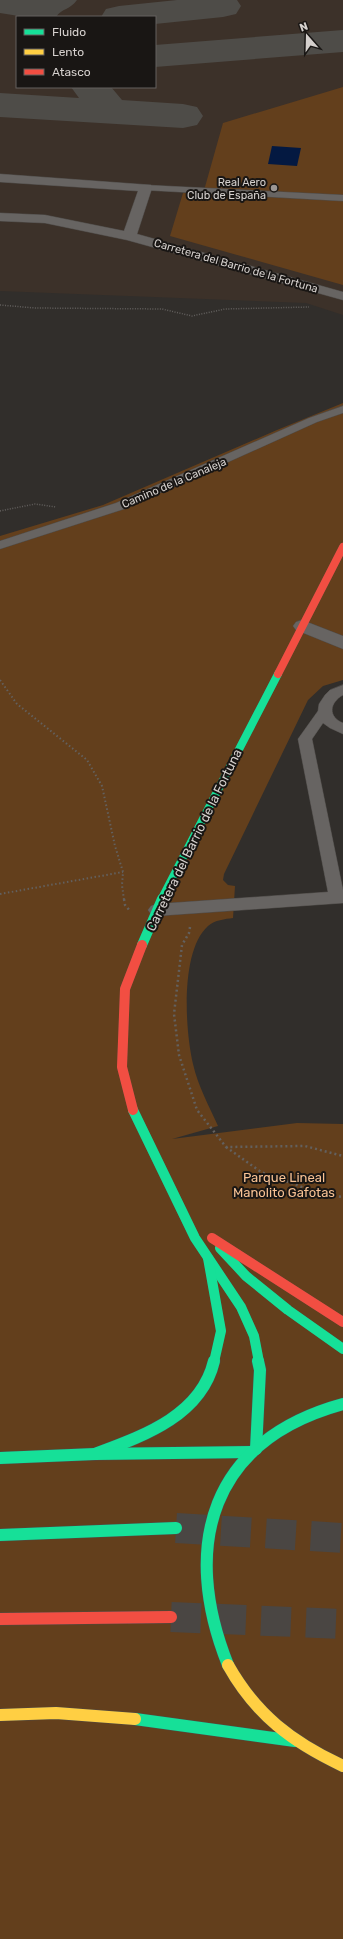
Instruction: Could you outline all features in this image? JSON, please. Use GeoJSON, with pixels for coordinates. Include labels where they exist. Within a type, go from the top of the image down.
{"type":"FeatureCollection","features":[{"type":"Feature","properties":{"kind":"main road","name":"Carretera del Barrio de la Fortuna"},"geometry":{"type":"LineString","coordinates":[[254,1451],[260,1370],[254,1336],[241,1307],[195,1238],[134,1116],[122,1067],[126,989],[156,910],[343,547]]}},
{"type":"Feature","properties":{"kind":"main road","name":"Carretera del Barrio de la Fortuna"},"geometry":{"type":"LineString","coordinates":[[171,1191],[196,1221]]}},
{"type":"Feature","properties":{"kind":"main road"},"geometry":{"type":"LineString","coordinates":[[343,1322],[209,1235],[246,1276],[288,1310],[343,1350]]}},
{"type":"Feature","properties":{"kind":"main road"},"geometry":{"type":"LineString","coordinates":[[95,1454],[138,1438],[174,1419],[206,1385],[212,1370],[221,1331],[208,1258]]}},
{"type":"Feature","properties":{"kind":"main road"},"geometry":{"type":"LineString","coordinates":[[343,1404],[320,1410],[297,1420],[275,1433],[236,1469],[221,1498],[210,1529],[205,1570],[208,1612],[222,1653],[245,1692],[276,1726],[295,1741],[316,1754],[343,1766]]}},
{"type":"Feature","properties":{"kind":"main road"},"geometry":{"type":"LineString","coordinates":[[0,1458],[95,1454],[254,1451]]}},
{"type":"Feature","properties":{"kind":"main road"},"geometry":{"type":"LineString","coordinates":[[0,1535],[176,1528]]}},
{"type":"Feature","properties":{"kind":"main road"},"geometry":{"type":"LineString","coordinates":[[0,1620],[171,1617]]}},
{"type":"Feature","properties":{"kind":"main road"},"geometry":{"type":"LineString","coordinates":[[0,1715],[63,1712],[148,1721],[236,1735],[295,1741]]}},
{"type":"Feature","properties":{"kind":"street"},"geometry":{"type":"LineString","coordinates":[[0,178],[146,188],[129,236]]}},
{"type":"Feature","properties":{"kind":"street","name":"Carretera del Barrio de la Fortuna"},"geometry":{"type":"LineString","coordinates":[[0,217],[45,219],[129,236],[343,296]]}},
{"type":"Feature","properties":{"kind":"street"},"geometry":{"type":"LineString","coordinates":[[302,626],[343,643]]}},
{"type":"Feature","properties":{"kind":"lane"},"geometry":{"type":"LineString","coordinates":[[146,188],[343,198]]}},
{"type":"Feature","properties":{"kind":"lane","name":"Camino de la Canaleja"},"geometry":{"type":"LineString","coordinates":[[0,545],[120,506],[313,420],[343,409]]}},
{"type":"Feature","properties":{"kind":"lane"},"geometry":{"type":"LineString","coordinates":[[156,910],[340,898],[305,739],[324,712],[325,704],[329,697],[343,689]]}},
{"type":"Feature","properties":{"kind":"lane"},"geometry":{"type":"LineString","coordinates":[[324,712],[328,720],[336,727],[343,729]]}},
{"type":"Feature","properties":{"kind":"path"},"geometry":{"type":"LineString","coordinates":[[0,305],[35,308],[162,309],[192,316],[225,309],[310,306]]}},
{"type":"Feature","properties":{"kind":"path"},"geometry":{"type":"LineString","coordinates":[[0,511],[33,504],[47,504],[59,508]]}},
{"type":"Feature","properties":{"kind":"path"},"geometry":{"type":"LineString","coordinates":[[0,680],[17,704],[87,760],[102,786],[115,846],[123,872],[122,885],[125,905],[130,910],[132,917]]}},
{"type":"Feature","properties":{"kind":"path"},"geometry":{"type":"LineString","coordinates":[[0,894],[123,872]]}},
{"type":"Feature","properties":{"kind":"path"},"geometry":{"type":"LineString","coordinates":[[192,908],[189,933],[182,945],[174,1014],[179,1056],[197,1110],[226,1147],[261,1172],[321,1194],[343,1197]]}},
{"type":"Feature","properties":{"kind":"path"},"geometry":{"type":"LineString","coordinates":[[226,1147],[305,1146],[343,1156]]}},
{"type":"Feature","properties":{"kind":"shaded area"},"geometry":{"type":"Polygon","coordinates":[[[0,0],[343,0],[343,315],[306,303],[0,291],[0,0]]]}},
{"type":"Feature","properties":{"kind":"green space","name":"Real Aero Club de España"},"geometry":{"type":"Polygon","coordinates":[[[343,87],[343,285],[170,236],[183,193],[203,194],[223,123],[343,87]]]}},
{"type":"Feature","properties":{"kind":"green space","name":"Parque Lineal Manolito Gafotas"},"geometry":{"type":"Polygon","coordinates":[[[343,403],[343,680],[323,686],[308,700],[224,874],[223,880],[228,885],[235,886],[233,918],[223,919],[208,926],[199,938],[193,953],[187,992],[190,1049],[198,1080],[218,1126],[172,1139],[297,1123],[343,1124],[343,1939],[0,1939],[0,536],[103,505],[343,403]]]}},
{"type":"Feature","properties":{"kind":"water"},"geometry":{"type":"Polygon","coordinates":[[[272,146],[301,148],[297,166],[268,164],[272,146]]]}},
{"type":"Feature","properties":{"kind":"taxiway"},"geometry":{"type":"LineString","coordinates":[[25,0],[10,5],[31,6],[42,11],[46,5],[59,0]]}},
{"type":"Feature","properties":{"kind":"taxiway"},"geometry":{"type":"LineString","coordinates":[[128,16],[223,6]]}},
{"type":"Feature","properties":{"kind":"taxiway"},"geometry":{"type":"LineString","coordinates":[[156,56],[343,41]]}},
{"type":"Feature","properties":{"kind":"taxiway"},"geometry":{"type":"LineString","coordinates":[[92,88],[106,108],[115,112]]}},
{"type":"Feature","properties":{"kind":"taxiway"},"geometry":{"type":"LineString","coordinates":[[0,105],[115,112]]}},
{"type":"Feature","properties":{"kind":"taxiway"},"geometry":{"type":"LineString","coordinates":[[115,112],[183,116]]}},
{"type":"Feature","properties":{"kind":"tunnel"},"geometry":{"type":"LineString","coordinates":[[176,1528],[343,1538]]}},
{"type":"Feature","properties":{"kind":"tunnel"},"geometry":{"type":"LineString","coordinates":[[171,1617],[343,1624]]}},
{"type":"Feature","properties":{"kind":"traffic: fast"},"geometry":{"type":"LineString","coordinates":[[142,945],[156,910],[278,674]]}},
{"type":"Feature","properties":{"kind":"traffic: fast"},"geometry":{"type":"LineString","coordinates":[[133,1110],[195,1238],[241,1307],[254,1336],[260,1370],[256,1449]]}},
{"type":"Feature","properties":{"kind":"traffic: fast"},"geometry":{"type":"LineString","coordinates":[[220,1248],[246,1276],[288,1310],[343,1349]]}},
{"type":"Feature","properties":{"kind":"traffic: fast"},"geometry":{"type":"LineString","coordinates":[[95,1454],[138,1438],[174,1419],[206,1385],[212,1370],[221,1331],[208,1258]]}},
{"type":"Feature","properties":{"kind":"traffic: fast"},"geometry":{"type":"LineString","coordinates":[[228,1665],[217,1638],[210,1609],[206,1579],[207,1549],[213,1520],[223,1492],[238,1467],[259,1445],[268,1438],[288,1425],[309,1415],[343,1404]]}},
{"type":"Feature","properties":{"kind":"traffic: fast"},"geometry":{"type":"LineString","coordinates":[[0,1458],[95,1454],[252,1452]]}},
{"type":"Feature","properties":{"kind":"traffic: fast"},"geometry":{"type":"LineString","coordinates":[[0,1535],[176,1528]]}},
{"type":"Feature","properties":{"kind":"traffic: fast"},"geometry":{"type":"LineString","coordinates":[[135,1719],[295,1741]]}},
{"type":"Feature","properties":{"kind":"traffic: slow"},"geometry":{"type":"LineString","coordinates":[[228,1665],[249,1698],[276,1726],[308,1748],[343,1766]]}},
{"type":"Feature","properties":{"kind":"traffic: slow"},"geometry":{"type":"LineString","coordinates":[[0,1715],[56,1713],[135,1719]]}},
{"type":"Feature","properties":{"kind":"traffic: jam"},"geometry":{"type":"LineString","coordinates":[[278,674],[343,547]]}},
{"type":"Feature","properties":{"kind":"traffic: jam"},"geometry":{"type":"LineString","coordinates":[[133,1110],[122,1067],[125,989],[142,945]]}},
{"type":"Feature","properties":{"kind":"traffic: jam"},"geometry":{"type":"LineString","coordinates":[[212,1238],[343,1322]]}},
{"type":"Feature","properties":{"kind":"traffic: jam"},"geometry":{"type":"LineString","coordinates":[[0,1619],[171,1617]]}},
{"type":"Feature","properties":{"kind":"place","name":"Real Aero Club de España"},"geometry":{"type":"Point","coordinates":[274,188]}}]}
